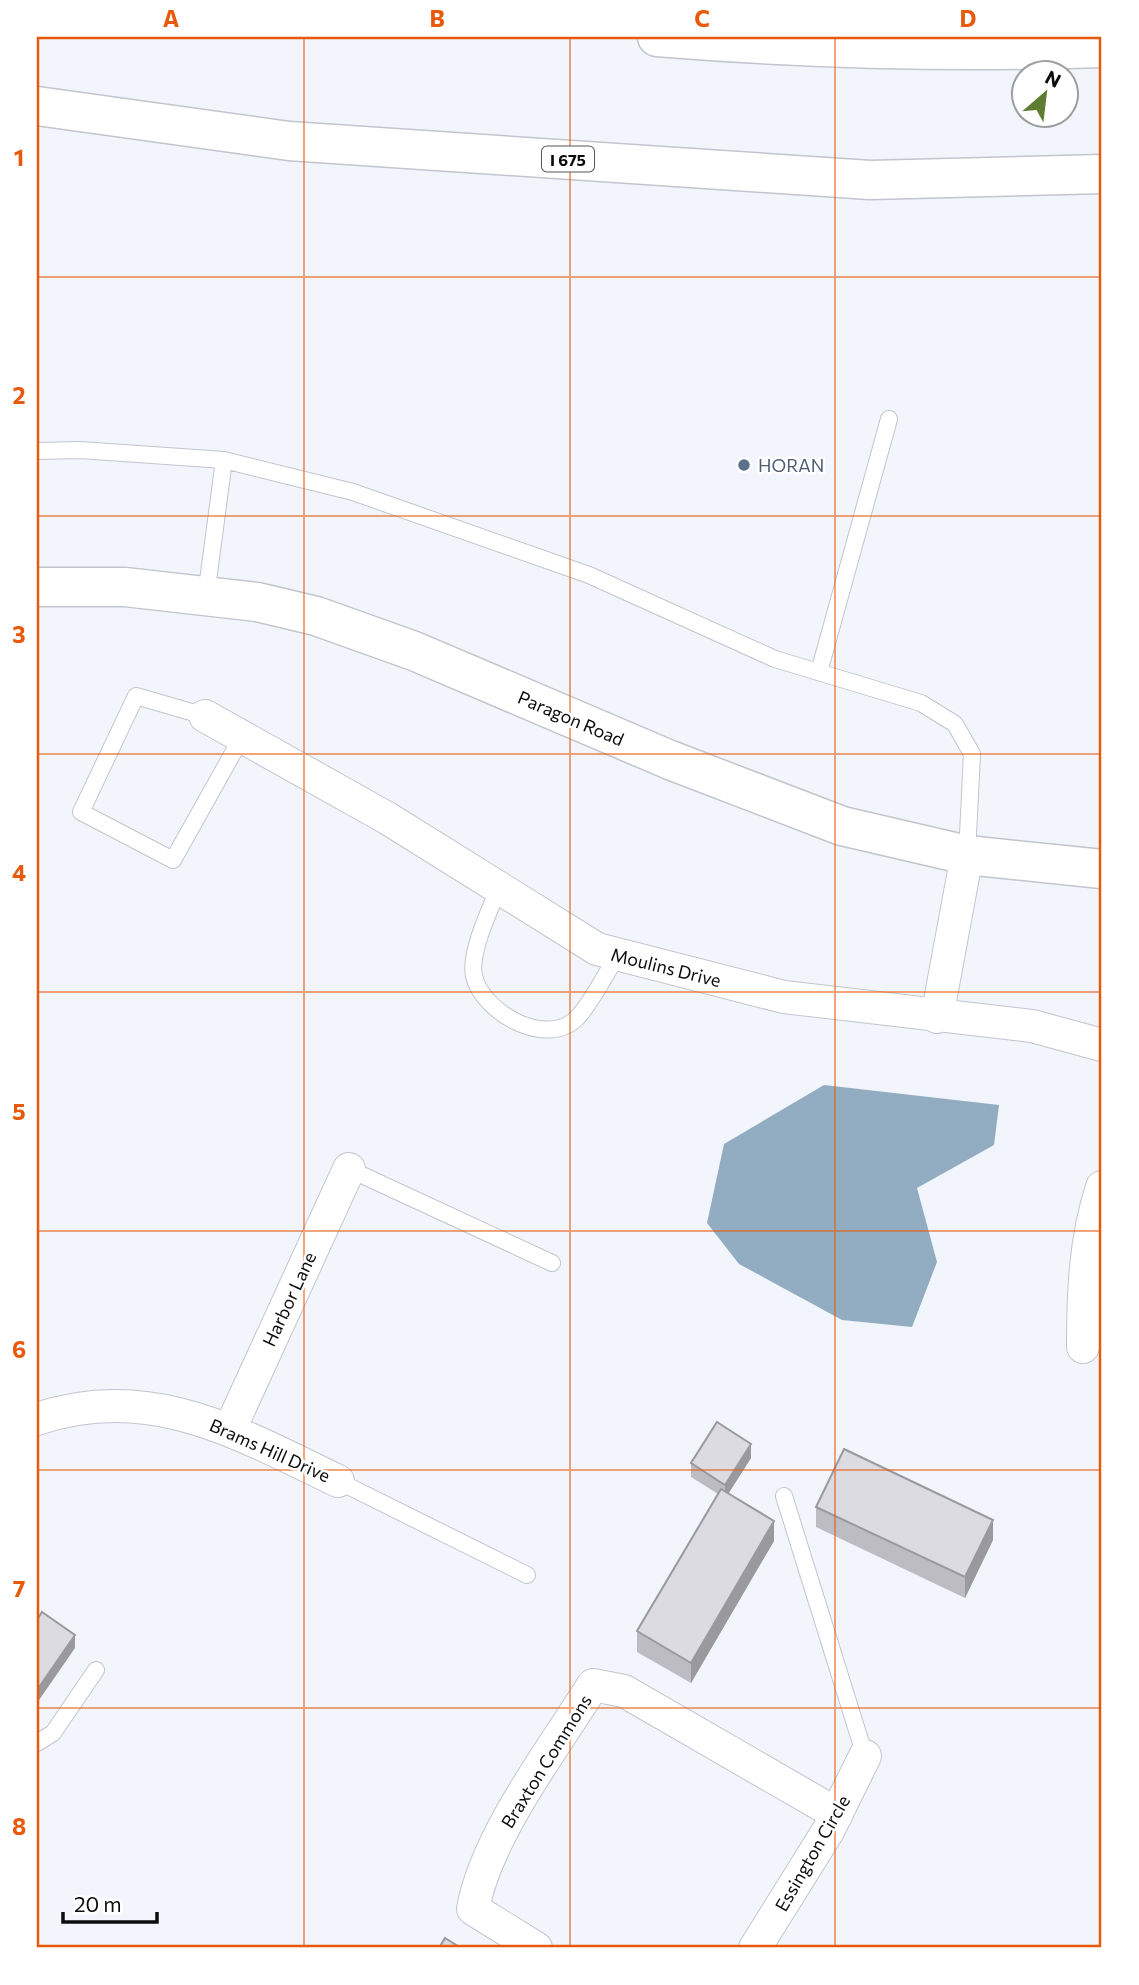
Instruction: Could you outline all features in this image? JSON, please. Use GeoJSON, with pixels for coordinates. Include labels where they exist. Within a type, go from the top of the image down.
{"type":"FeatureCollection","features":[{"type":"Feature","properties":{"kind":"main road"},"geometry":{"type":"LineString","coordinates":[[657,37],[969,52],[1102,48]]}},
{"type":"Feature","properties":{"kind":"main road","name":"I 675"},"geometry":{"type":"LineString","coordinates":[[37,106],[289,141],[870,180],[1102,174]]}},
{"type":"Feature","properties":{"kind":"main road","name":"Paragon Road"},"geometry":{"type":"LineString","coordinates":[[37,587],[125,587],[257,602],[316,616],[414,651],[682,765],[815,817],[886,838],[967,855],[1102,869]]}},
{"type":"Feature","properties":{"kind":"street","name":"Moulins Drive"},"geometry":{"type":"LineString","coordinates":[[205,716],[387,818],[597,949],[784,997],[1032,1026],[1102,1045]]}},
{"type":"Feature","properties":{"kind":"street"},"geometry":{"type":"LineString","coordinates":[[937,1017],[967,855]]}},
{"type":"Feature","properties":{"kind":"street","name":"Harbor Lane"},"geometry":{"type":"LineString","coordinates":[[230,1429],[349,1170]]}},
{"type":"Feature","properties":{"kind":"street"},"geometry":{"type":"LineString","coordinates":[[1083,1347],[1083,1274],[1090,1223],[1102,1186]]}},
{"type":"Feature","properties":{"kind":"street","name":"Brams Hill Drive"},"geometry":{"type":"LineString","coordinates":[[37,1419],[62,1410],[104,1404],[141,1405],[177,1412],[230,1429],[338,1480]]}},
{"type":"Feature","properties":{"kind":"street","name":"Braxton Commons"},"geometry":{"type":"LineString","coordinates":[[536,1948],[473,1909],[477,1883],[490,1851],[593,1685],[624,1691],[837,1814]]}},
{"type":"Feature","properties":{"kind":"street","name":"Essington Circle"},"geometry":{"type":"LineString","coordinates":[[755,1948],[837,1814],[865,1756]]}},
{"type":"Feature","properties":{"kind":"lane"},"geometry":{"type":"LineString","coordinates":[[819,672],[889,419]]}},
{"type":"Feature","properties":{"kind":"lane"},"geometry":{"type":"LineString","coordinates":[[37,451],[80,450],[224,460],[353,492],[570,568],[775,659],[921,703],[955,724],[972,754],[967,855]]}},
{"type":"Feature","properties":{"kind":"lane"},"geometry":{"type":"LineString","coordinates":[[206,596],[224,460]]}},
{"type":"Feature","properties":{"kind":"lane"},"geometry":{"type":"LineString","coordinates":[[205,716],[136,696],[81,813],[173,860],[242,737]]}},
{"type":"Feature","properties":{"kind":"lane"},"geometry":{"type":"LineString","coordinates":[[499,888],[480,935],[473,974],[483,996],[503,1013],[533,1029],[555,1030],[576,1019],[618,955]]}},
{"type":"Feature","properties":{"kind":"lane"},"geometry":{"type":"LineString","coordinates":[[349,1170],[552,1264]]}},
{"type":"Feature","properties":{"kind":"lane"},"geometry":{"type":"LineString","coordinates":[[338,1480],[527,1576]]}},
{"type":"Feature","properties":{"kind":"lane"},"geometry":{"type":"LineString","coordinates":[[784,1496],[865,1756]]}},
{"type":"Feature","properties":{"kind":"lane"},"geometry":{"type":"LineString","coordinates":[[37,1743],[52,1733],[96,1670]]}},
{"type":"Feature","properties":{"kind":"water"},"geometry":{"type":"Polygon","coordinates":[[[824,1085],[999,1105],[994,1145],[917,1188],[937,1262],[912,1327],[842,1320],[739,1264],[707,1223],[724,1144],[824,1085]]]}},
{"type":"Feature","properties":{"kind":"building"},"geometry":{"type":"Polygon","coordinates":[[[717,1422],[751,1444],[725,1485],[691,1463],[717,1422]]]}},
{"type":"Feature","properties":{"kind":"building"},"geometry":{"type":"Polygon","coordinates":[[[844,1449],[993,1520],[965,1577],[816,1507],[844,1449]]]}},
{"type":"Feature","properties":{"kind":"building"},"geometry":{"type":"Polygon","coordinates":[[[721,1489],[774,1521],[691,1663],[637,1631],[721,1489]]]}},
{"type":"Feature","properties":{"kind":"building"},"geometry":{"type":"Polygon","coordinates":[[[42,1612],[75,1635],[37,1690],[37,1620],[42,1612]]]}},
{"type":"Feature","properties":{"kind":"building"},"geometry":{"type":"Polygon","coordinates":[[[445,1938],[461,1948],[439,1948],[445,1938]]]}},
{"type":"Feature","properties":{"kind":"place","name":"HORAN"},"geometry":{"type":"Point","coordinates":[744,465]}}]}
